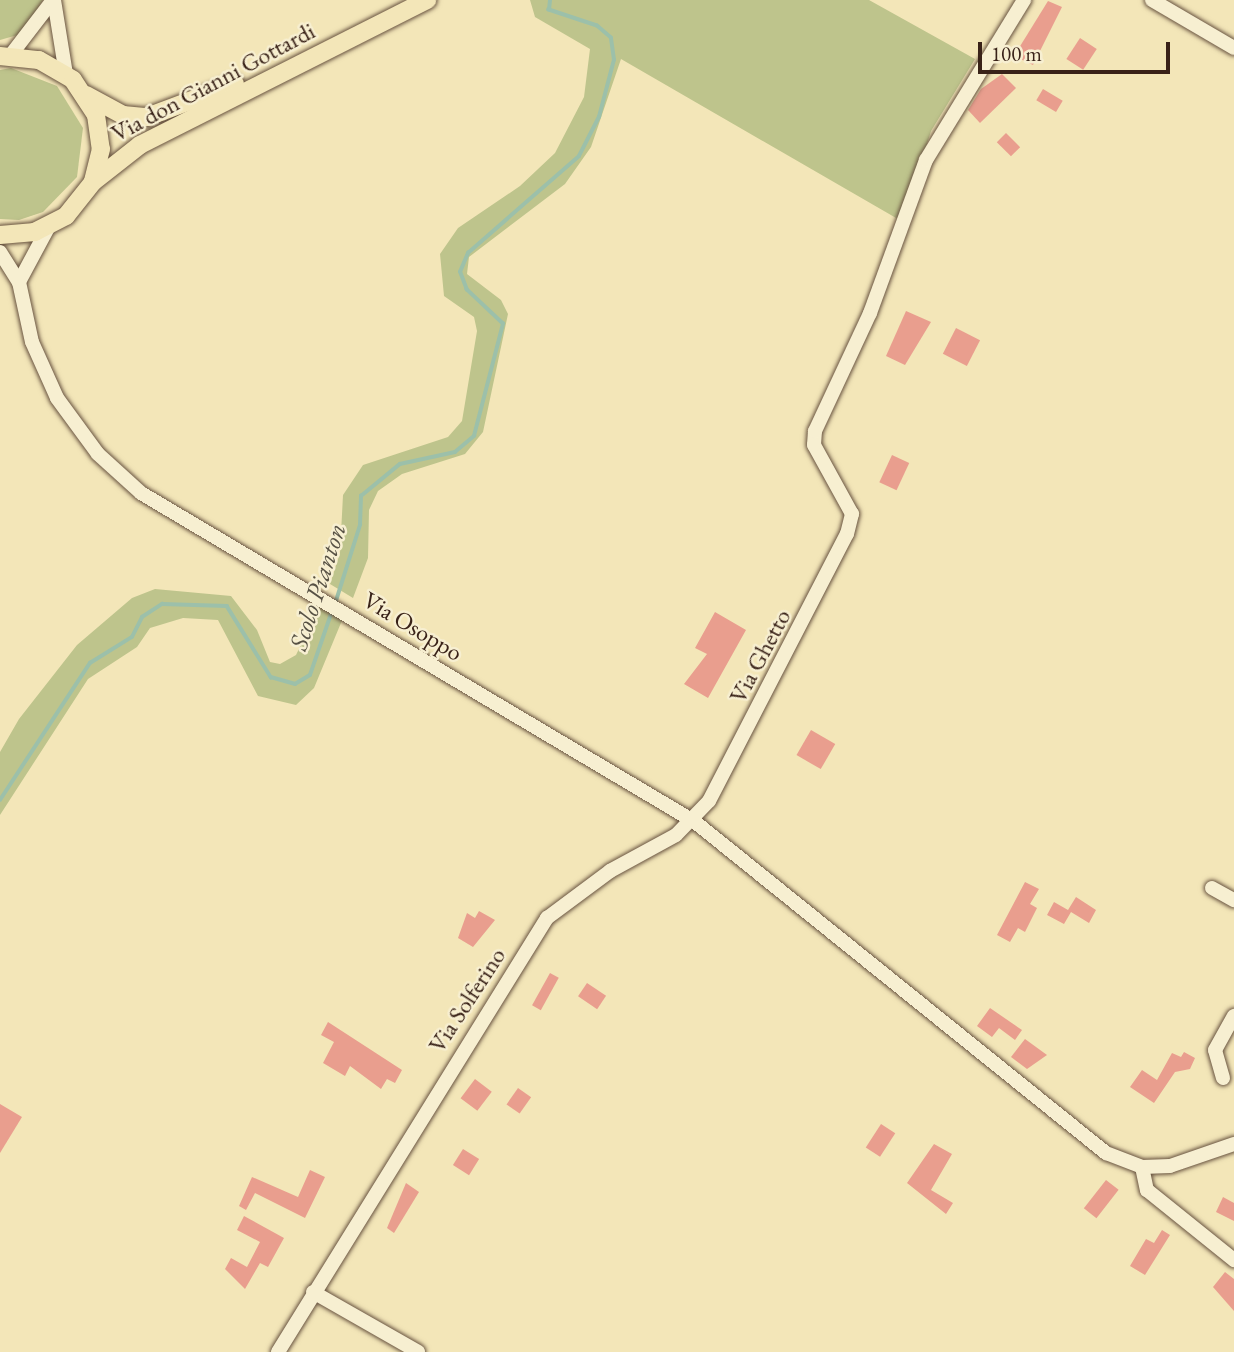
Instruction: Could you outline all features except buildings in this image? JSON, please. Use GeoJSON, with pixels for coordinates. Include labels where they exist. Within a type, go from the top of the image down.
{"type":"FeatureCollection","features":[{"type":"Feature","properties":{"kind":"main road","name":"Via don Gianni Gottardi"},"geometry":{"type":"LineString","coordinates":[[0,235],[48,228],[74,209],[93,183],[119,156],[427,0]]}},
{"type":"Feature","properties":{"kind":"main road","name":"Via don Gianni Gottardi"},"geometry":{"type":"LineString","coordinates":[[5,56],[39,60],[66,74],[86,95],[123,115],[159,116],[362,32]]}},
{"type":"Feature","properties":{"kind":"main road","name":"Via don Gianni Gottardi"},"geometry":{"type":"LineString","coordinates":[[86,95],[101,138],[93,183]]}},
{"type":"Feature","properties":{"kind":"street"},"geometry":{"type":"LineString","coordinates":[[5,56],[53,0]]}},
{"type":"Feature","properties":{"kind":"street"},"geometry":{"type":"LineString","coordinates":[[53,0],[66,74]]}},
{"type":"Feature","properties":{"kind":"street","name":"Via Ghetto"},"geometry":{"type":"LineString","coordinates":[[695,822],[847,534],[852,514],[814,445],[815,430],[870,313],[926,160],[1024,0]]}},
{"type":"Feature","properties":{"kind":"street"},"geometry":{"type":"LineString","coordinates":[[1152,0],[1234,48]]}},
{"type":"Feature","properties":{"kind":"street"},"geometry":{"type":"LineString","coordinates":[[19,282],[48,228]]}},
{"type":"Feature","properties":{"kind":"street","name":"Via Osoppo"},"geometry":{"type":"LineString","coordinates":[[0,252],[19,282],[48,380],[111,467],[141,493],[695,822]]}},
{"type":"Feature","properties":{"kind":"street"},"geometry":{"type":"LineString","coordinates":[[695,822],[1106,1153],[1142,1167],[1170,1166],[1234,1144]]}},
{"type":"Feature","properties":{"kind":"street","name":"Via Solferino"},"geometry":{"type":"LineString","coordinates":[[278,1352],[332,1257],[547,918],[695,822]]}},
{"type":"Feature","properties":{"kind":"street"},"geometry":{"type":"LineString","coordinates":[[1212,888],[1234,900]]}},
{"type":"Feature","properties":{"kind":"street"},"geometry":{"type":"LineString","coordinates":[[1223,1078],[1215,1050],[1234,1016]]}},
{"type":"Feature","properties":{"kind":"street"},"geometry":{"type":"LineString","coordinates":[[1142,1167],[1147,1189],[1234,1260]]}},
{"type":"Feature","properties":{"kind":"street"},"geometry":{"type":"LineString","coordinates":[[313,1292],[418,1352]]}},
{"type":"Feature","properties":{"kind":"green space"},"geometry":{"type":"Polygon","coordinates":[[[0,0],[43,0],[21,34],[0,40],[0,0]]]}},
{"type":"Feature","properties":{"kind":"green space"},"geometry":{"type":"Polygon","coordinates":[[[530,0],[869,0],[975,59],[931,131],[903,222],[621,59],[591,147],[565,184],[469,257],[467,274],[501,300],[508,314],[483,432],[465,454],[402,474],[378,491],[369,510],[368,558],[353,598],[330,584],[340,553],[343,495],[363,465],[448,437],[462,421],[477,331],[474,317],[444,296],[440,254],[458,228],[520,186],[555,153],[584,97],[590,49],[535,17],[530,0]]]}},
{"type":"Feature","properties":{"kind":"green space"},"geometry":{"type":"Polygon","coordinates":[[[11,68],[57,86],[83,128],[77,177],[43,212],[19,220],[0,219],[0,70],[11,68]]]}},
{"type":"Feature","properties":{"kind":"green space"},"geometry":{"type":"Polygon","coordinates":[[[155,589],[231,596],[257,630],[270,662],[280,664],[296,655],[320,605],[343,618],[314,688],[296,705],[258,696],[218,620],[183,618],[150,628],[137,647],[88,679],[0,815],[0,752],[19,719],[77,645],[132,598],[155,589]]]}},
{"type":"Feature","properties":{"kind":"waterway","name":"Scolo Pianton"},"geometry":{"type":"LineString","coordinates":[[335,604],[360,525],[361,496],[400,464],[455,452],[474,436],[503,324],[467,290],[460,272],[468,253],[579,156],[599,117],[614,60],[611,38],[597,26],[549,10],[550,0]]}},
{"type":"Feature","properties":{"kind":"waterway","name":"Scolo Pianton"},"geometry":{"type":"LineString","coordinates":[[0,800],[90,663],[132,637],[142,617],[162,604],[227,606],[271,677],[295,684],[310,675],[332,611]]}}]}
